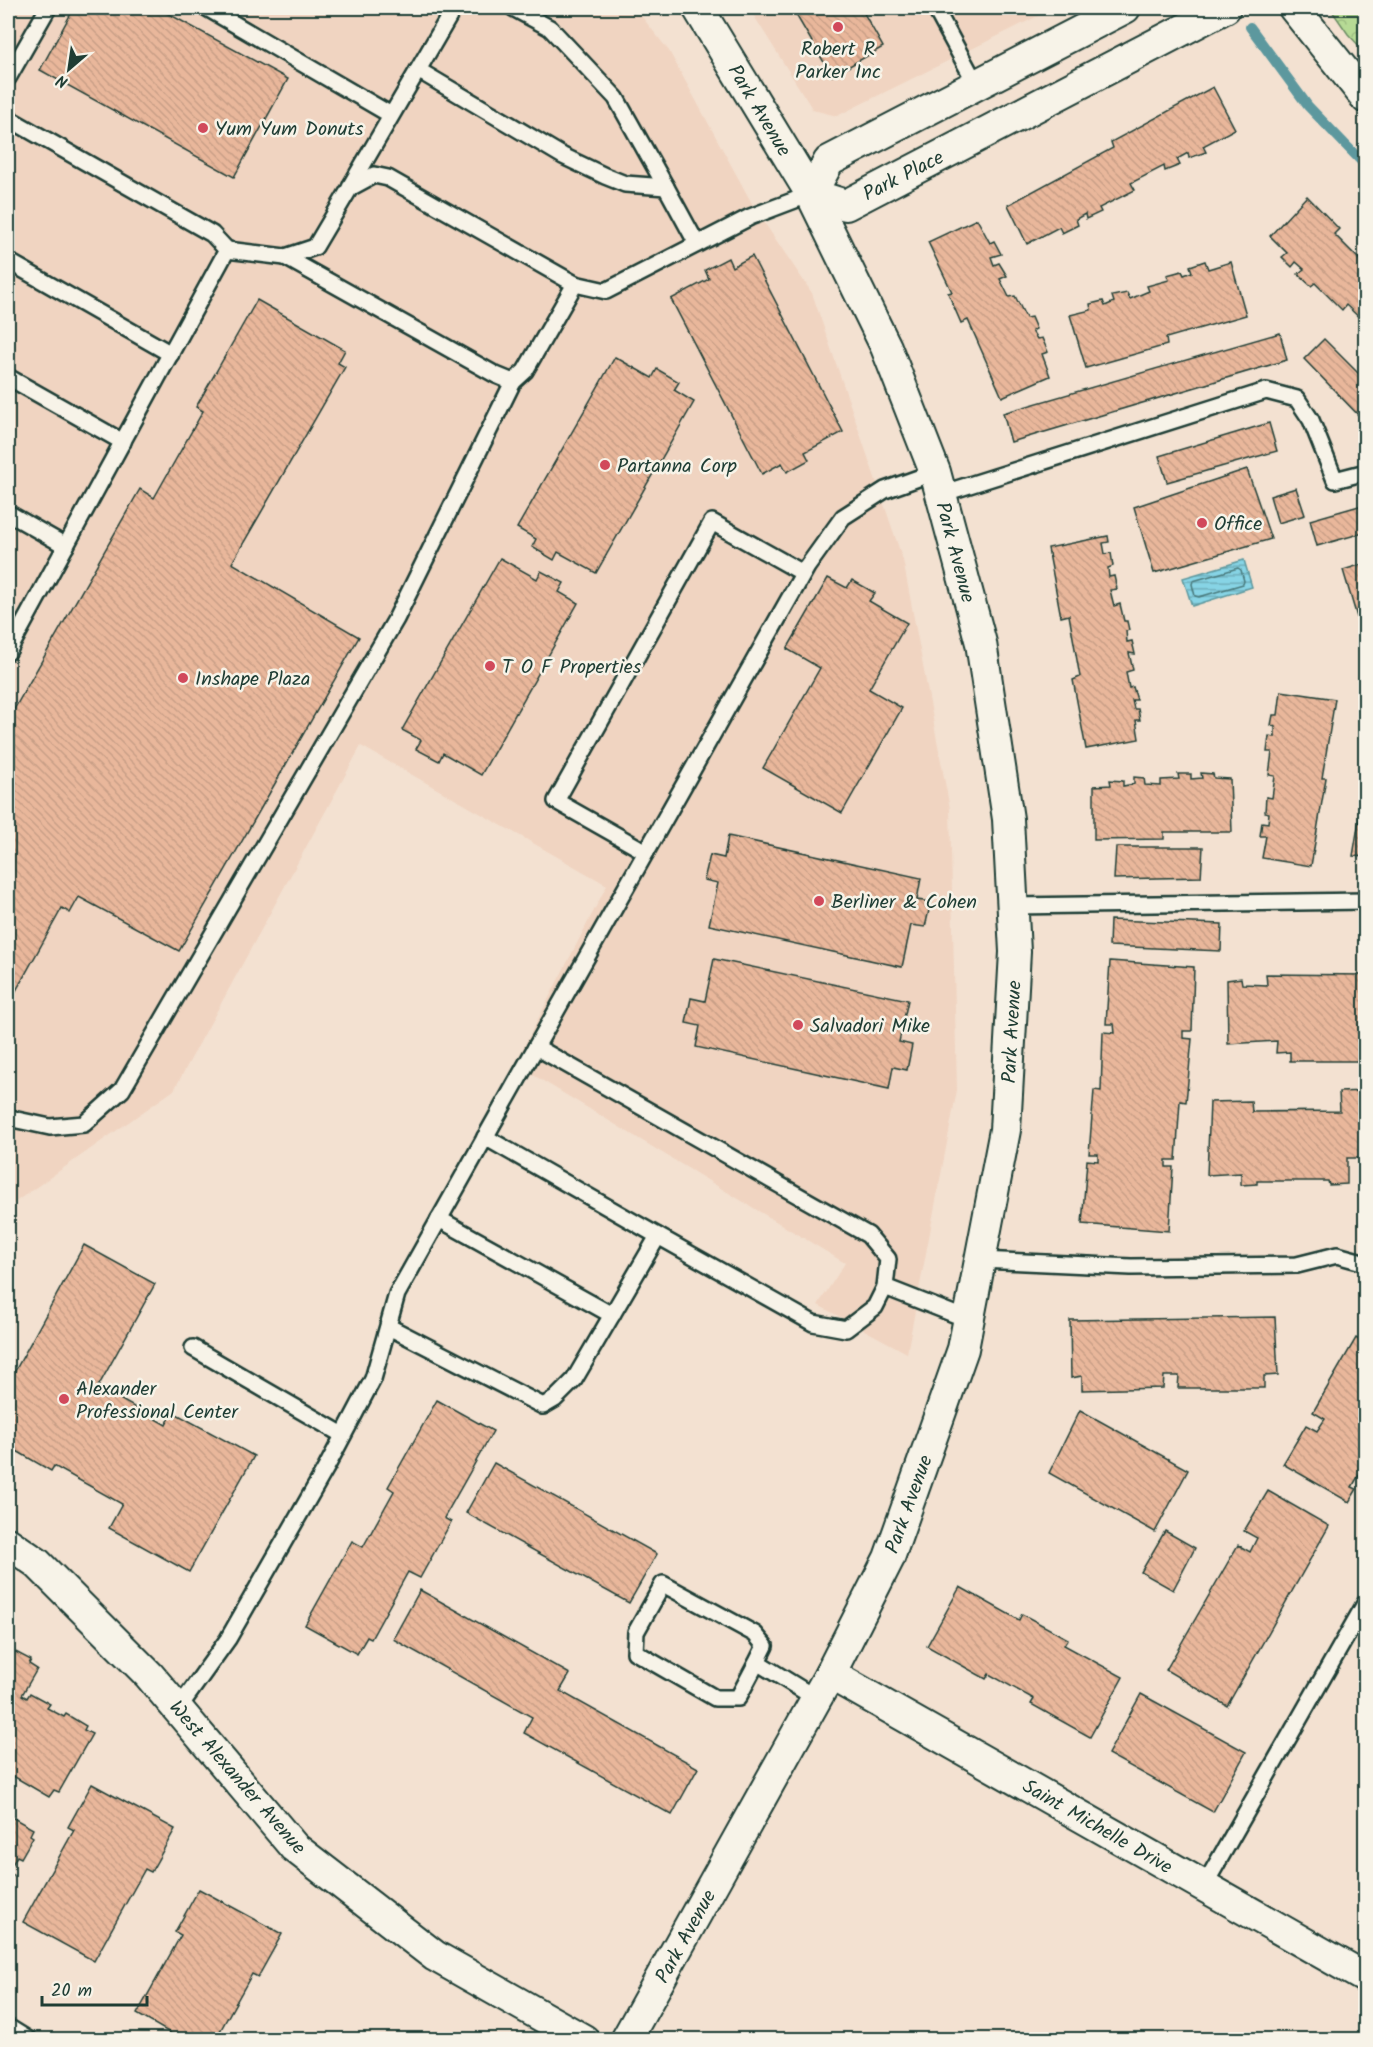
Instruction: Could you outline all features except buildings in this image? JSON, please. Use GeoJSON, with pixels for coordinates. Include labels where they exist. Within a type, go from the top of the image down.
{"type":"FeatureCollection","features":[{"type":"Feature","properties":{"kind":"street","name":"Park Avenue"},"geometry":{"type":"LineString","coordinates":[[626,2040],[823,1687],[890,1558],[963,1349],[969,1320],[1005,1130],[1015,952],[1008,819],[981,643],[938,483],[886,347],[811,194],[698,8]]}},
{"type":"Feature","properties":{"kind":"street"},"geometry":{"type":"LineString","coordinates":[[811,194],[829,161],[1125,8]]}},
{"type":"Feature","properties":{"kind":"street","name":"Park Place"},"geometry":{"type":"LineString","coordinates":[[811,194],[846,205],[1097,74],[1177,19],[1226,8]]}},
{"type":"Feature","properties":{"kind":"street"},"geometry":{"type":"LineString","coordinates":[[1294,8],[1365,98]]}},
{"type":"Feature","properties":{"kind":"street"},"geometry":{"type":"LineString","coordinates":[[1073,35],[1097,74]]}},
{"type":"Feature","properties":{"kind":"street","name":"West Alexander Avenue"},"geometry":{"type":"LineString","coordinates":[[8,1543],[37,1563],[149,1675],[294,1847],[435,1956],[584,2040]]}},
{"type":"Feature","properties":{"kind":"street","name":"Saint Michelle Drive"},"geometry":{"type":"LineString","coordinates":[[823,1687],[1204,1886],[1365,1978]]}},
{"type":"Feature","properties":{"kind":"lane"},"geometry":{"type":"LineString","coordinates":[[8,78],[48,8]]}},
{"type":"Feature","properties":{"kind":"lane"},"geometry":{"type":"LineString","coordinates":[[207,8],[391,115]]}},
{"type":"Feature","properties":{"kind":"lane"},"geometry":{"type":"LineString","coordinates":[[285,257],[315,247],[454,8]]}},
{"type":"Feature","properties":{"kind":"lane"},"geometry":{"type":"LineString","coordinates":[[513,8],[550,28],[616,98],[697,244]]}},
{"type":"Feature","properties":{"kind":"lane"},"geometry":{"type":"LineString","coordinates":[[935,8],[976,84]]}},
{"type":"Feature","properties":{"kind":"lane"},"geometry":{"type":"LineString","coordinates":[[418,70],[563,156],[625,184],[666,187]]}},
{"type":"Feature","properties":{"kind":"lane"},"geometry":{"type":"LineString","coordinates":[[8,127],[15,122],[212,234],[227,250],[285,257],[496,375],[513,382]]}},
{"type":"Feature","properties":{"kind":"lane"},"geometry":{"type":"LineString","coordinates":[[350,188],[374,175],[388,178],[575,284],[606,291],[750,218],[811,194]]}},
{"type":"Feature","properties":{"kind":"lane"},"geometry":{"type":"LineString","coordinates":[[10,643],[66,546],[227,250]]}},
{"type":"Feature","properties":{"kind":"lane"},"geometry":{"type":"LineString","coordinates":[[8,261],[171,354]]}},
{"type":"Feature","properties":{"kind":"lane"},"geometry":{"type":"LineString","coordinates":[[8,1118],[50,1127],[84,1124],[122,1090],[396,619],[513,382],[525,371],[575,284]]}},
{"type":"Feature","properties":{"kind":"lane"},"geometry":{"type":"LineString","coordinates":[[8,377],[123,442]]}},
{"type":"Feature","properties":{"kind":"lane"},"geometry":{"type":"LineString","coordinates":[[178,1709],[228,1639],[373,1379],[397,1294],[803,573],[843,517],[885,490],[938,483],[1266,391],[1297,399],[1311,420],[1335,480],[1365,472]]}},
{"type":"Feature","properties":{"kind":"lane"},"geometry":{"type":"LineString","coordinates":[[8,513],[66,546]]}},
{"type":"Feature","properties":{"kind":"lane"},"geometry":{"type":"LineString","coordinates":[[646,852],[556,801],[706,532],[712,522],[803,573]]}},
{"type":"Feature","properties":{"kind":"lane"},"geometry":{"type":"LineString","coordinates":[[1013,906],[1365,901]]}},
{"type":"Feature","properties":{"kind":"lane"},"geometry":{"type":"LineString","coordinates":[[485,1137],[813,1323],[846,1329],[875,1307],[885,1287],[888,1258],[868,1235],[536,1047]]}},
{"type":"Feature","properties":{"kind":"lane"},"geometry":{"type":"LineString","coordinates":[[439,1219],[612,1315]]}},
{"type":"Feature","properties":{"kind":"lane"},"geometry":{"type":"LineString","coordinates":[[389,1327],[543,1407],[555,1399],[574,1380],[658,1236]]}},
{"type":"Feature","properties":{"kind":"lane"},"geometry":{"type":"LineString","coordinates":[[980,1260],[1131,1268],[1297,1265],[1337,1255],[1365,1263]]}},
{"type":"Feature","properties":{"kind":"lane"},"geometry":{"type":"LineString","coordinates":[[885,1287],[969,1320]]}},
{"type":"Feature","properties":{"kind":"lane"},"geometry":{"type":"LineString","coordinates":[[193,1348],[343,1435]]}},
{"type":"Feature","properties":{"kind":"lane"},"geometry":{"type":"LineString","coordinates":[[663,1584],[755,1634],[765,1646],[757,1662],[738,1698],[715,1698],[635,1652],[636,1632],[663,1584]]}},
{"type":"Feature","properties":{"kind":"lane"},"geometry":{"type":"LineString","coordinates":[[1204,1886],[1365,1602]]}},
{"type":"Feature","properties":{"kind":"lane"},"geometry":{"type":"LineString","coordinates":[[757,1662],[823,1687]]}},
{"type":"Feature","properties":{"kind":"lane"},"geometry":{"type":"LineString","coordinates":[[8,2027],[29,2040]]}},
{"type":"Feature","properties":{"kind":"shaded area"},"geometry":{"type":"Polygon","coordinates":[[[8,8],[635,8],[669,51],[755,209],[812,293],[903,560],[950,809],[957,1090],[907,1353],[818,1305],[845,1263],[515,1064],[607,885],[361,746],[174,1090],[11,1205],[8,1202],[8,8]]]}},
{"type":"Feature","properties":{"kind":"shaded area"},"geometry":{"type":"Polygon","coordinates":[[[749,8],[1054,8],[837,116],[813,110],[749,8]]]}},
{"type":"Feature","properties":{"kind":"green space"},"geometry":{"type":"Polygon","coordinates":[[[1330,8],[1365,8],[1365,52],[1348,34],[1330,8]]]}},
{"type":"Feature","properties":{"kind":"water"},"geometry":{"type":"Polygon","coordinates":[[[1244,560],[1252,587],[1192,606],[1183,578],[1244,560]]]}},
{"type":"Feature","properties":{"kind":"waterway"},"geometry":{"type":"LineString","coordinates":[[1250,27],[1308,106],[1366,166]]}},
{"type":"Feature","properties":{"kind":"place","name":"Robert R Parker Inc"},"geometry":{"type":"Point","coordinates":[838,27]}},
{"type":"Feature","properties":{"kind":"place","name":"Yum Yum Donuts"},"geometry":{"type":"Point","coordinates":[203,128]}},
{"type":"Feature","properties":{"kind":"place","name":"Partanna Corp"},"geometry":{"type":"Point","coordinates":[605,465]}},
{"type":"Feature","properties":{"kind":"place","name":"Office"},"geometry":{"type":"Point","coordinates":[1202,523]}},
{"type":"Feature","properties":{"kind":"place","name":"T O F Properties"},"geometry":{"type":"Point","coordinates":[490,666]}},
{"type":"Feature","properties":{"kind":"place","name":"Inshape Plaza"},"geometry":{"type":"Point","coordinates":[183,678]}},
{"type":"Feature","properties":{"kind":"place","name":"Berliner & Cohen"},"geometry":{"type":"Point","coordinates":[819,901]}},
{"type":"Feature","properties":{"kind":"place","name":"Salvadori Mike"},"geometry":{"type":"Point","coordinates":[798,1025]}},
{"type":"Feature","properties":{"kind":"place","name":"Alexander Professional Center"},"geometry":{"type":"Point","coordinates":[64,1399]}}]}
